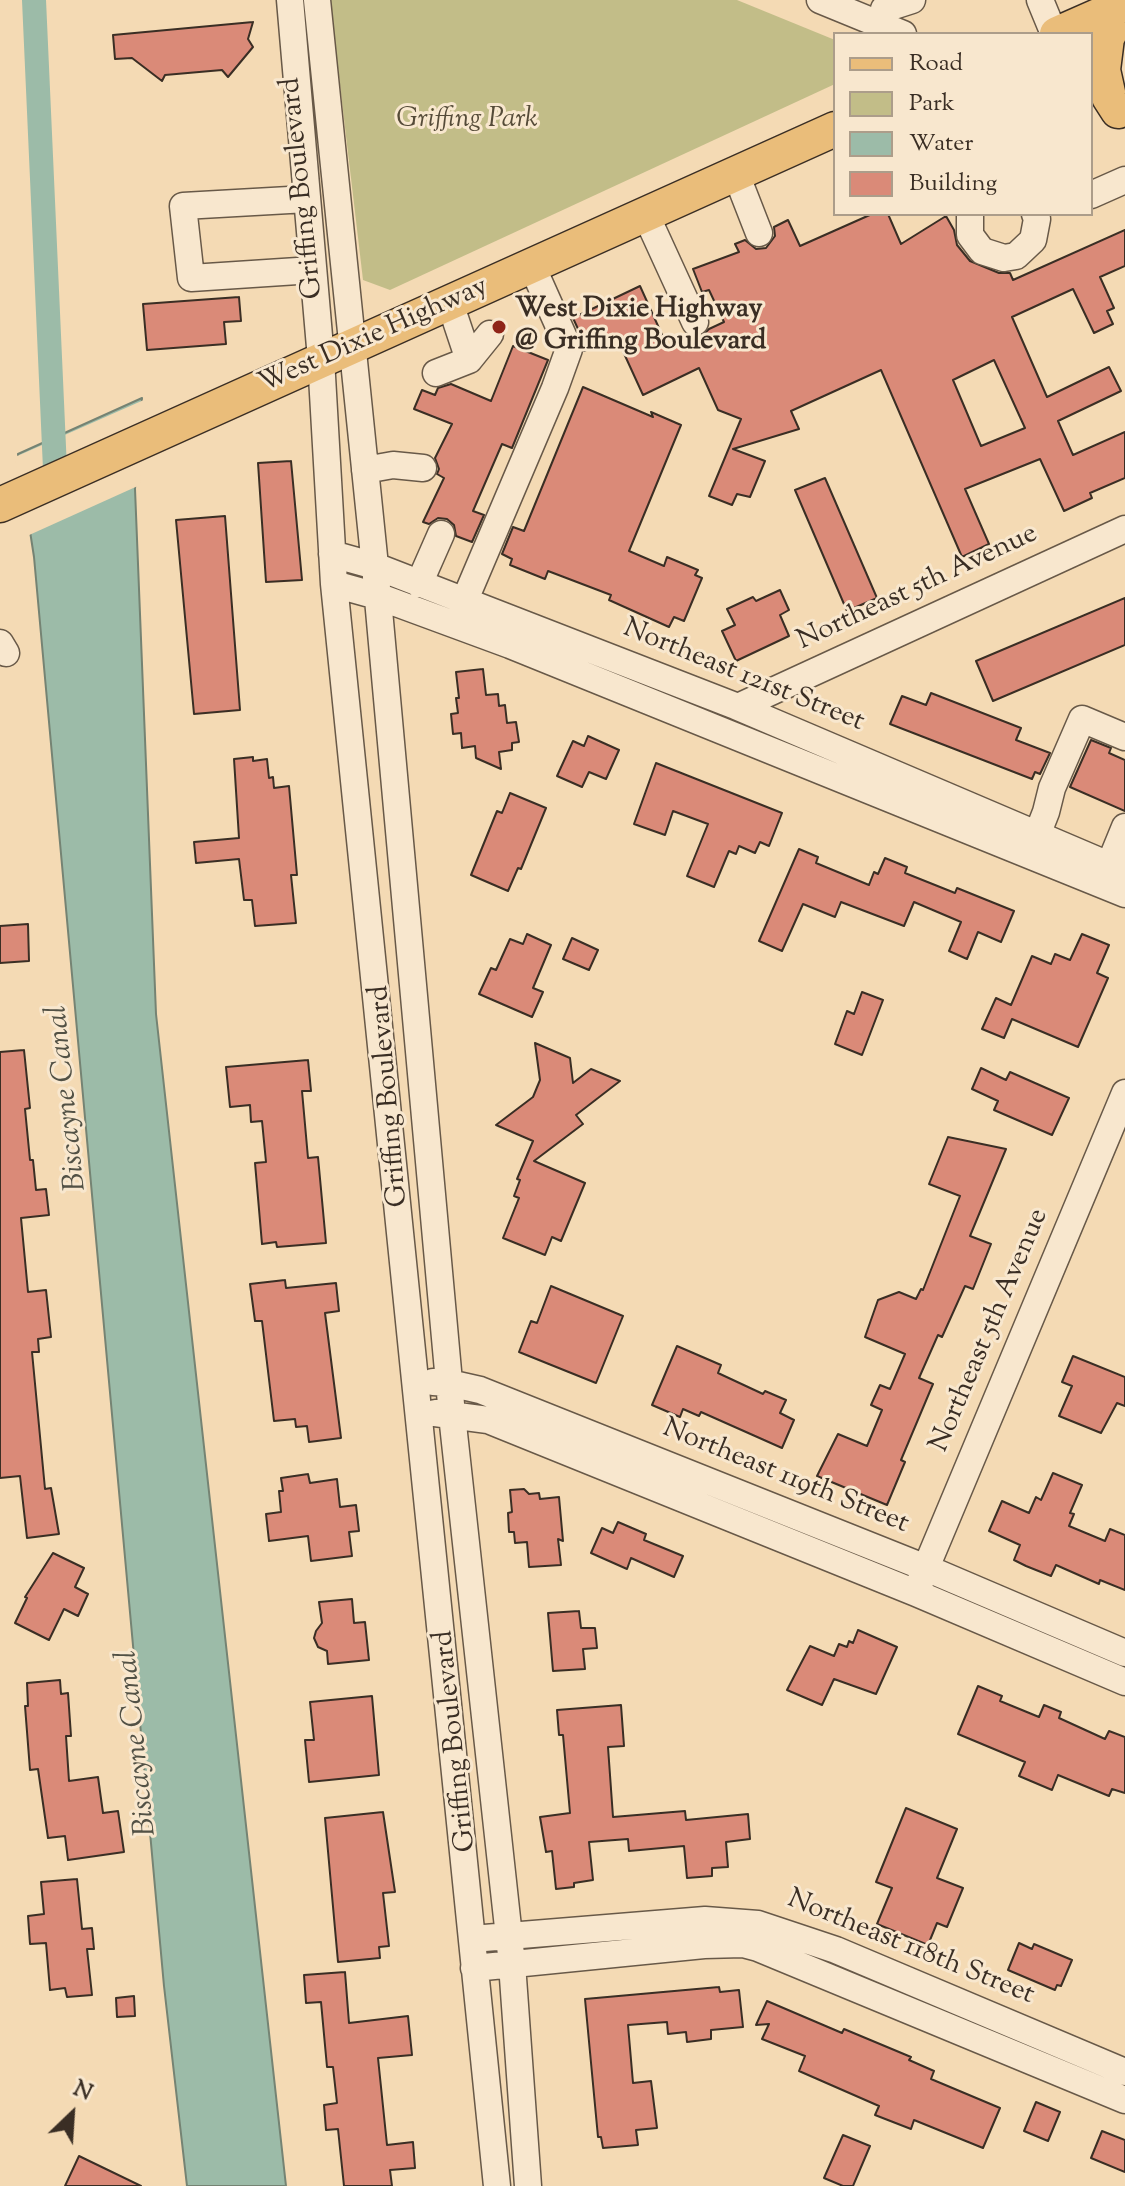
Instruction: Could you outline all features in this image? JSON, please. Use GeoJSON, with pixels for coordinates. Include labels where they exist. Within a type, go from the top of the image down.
{"type":"FeatureCollection","features":[{"type":"Feature","properties":{"kind":"main road"},"geometry":{"type":"LineString","coordinates":[[1061,32],[1124,4]]}},
{"type":"Feature","properties":{"kind":"main road"},"geometry":{"type":"LineString","coordinates":[[1111,108],[1103,70],[1107,38],[1124,4]]}},
{"type":"Feature","properties":{"kind":"main road","name":"West Dixie Highway"},"geometry":{"type":"LineString","coordinates":[[0,505],[833,130]]}},
{"type":"Feature","properties":{"kind":"street","name":"Griffing Boulevard"},"geometry":{"type":"LineString","coordinates":[[290,0],[321,359],[334,584],[497,2186]]}},
{"type":"Feature","properties":{"kind":"street","name":"Griffing Boulevard"},"geometry":{"type":"LineString","coordinates":[[317,0],[375,566],[452,1415],[512,1964],[528,2186]]}},
{"type":"Feature","properties":{"kind":"street"},"geometry":{"type":"LineString","coordinates":[[820,0],[883,11],[912,0]]}},
{"type":"Feature","properties":{"kind":"street"},"geometry":{"type":"LineString","coordinates":[[1040,0],[1055,32]]}},
{"type":"Feature","properties":{"kind":"street"},"geometry":{"type":"LineString","coordinates":[[883,11],[901,32]]}},
{"type":"Feature","properties":{"kind":"street"},"geometry":{"type":"LineString","coordinates":[[736,174],[759,233]]}},
{"type":"Feature","properties":{"kind":"street"},"geometry":{"type":"LineString","coordinates":[[1093,194],[1125,180]]}},
{"type":"Feature","properties":{"kind":"street"},"geometry":{"type":"LineString","coordinates":[[307,199],[183,206],[191,278],[313,270]]}},
{"type":"Feature","properties":{"kind":"street"},"geometry":{"type":"LineString","coordinates":[[646,215],[695,322]]}},
{"type":"Feature","properties":{"kind":"street"},"geometry":{"type":"LineString","coordinates":[[970,216],[970,235],[982,251],[1004,258],[1016,256],[1033,240],[1040,216]]}},
{"type":"Feature","properties":{"kind":"street"},"geometry":{"type":"LineString","coordinates":[[464,602],[569,349],[532,266]]}},
{"type":"Feature","properties":{"kind":"street"},"geometry":{"type":"LineString","coordinates":[[450,303],[469,360]]}},
{"type":"Feature","properties":{"kind":"street"},"geometry":{"type":"LineString","coordinates":[[436,373],[469,360],[490,334]]}},
{"type":"Feature","properties":{"kind":"street"},"geometry":{"type":"LineString","coordinates":[[365,470],[393,465],[423,468]]}},
{"type":"Feature","properties":{"kind":"street","name":"Northeast 5th Avenue"},"geometry":{"type":"LineString","coordinates":[[738,707],[1125,529]]}},
{"type":"Feature","properties":{"kind":"street"},"geometry":{"type":"LineString","coordinates":[[419,584],[441,534]]}},
{"type":"Feature","properties":{"kind":"street","name":"Northeast 121st Street"},"geometry":{"type":"LineString","coordinates":[[332,554],[375,566],[738,707],[1117,869]]}},
{"type":"Feature","properties":{"kind":"street","name":"Northeast 121st Street"},"geometry":{"type":"LineString","coordinates":[[334,584],[377,596],[539,657],[1125,894]]}},
{"type":"Feature","properties":{"kind":"street"},"geometry":{"type":"LineString","coordinates":[[1037,835],[1052,788],[1082,719],[1125,737]]}},
{"type":"Feature","properties":{"kind":"street"},"geometry":{"type":"LineString","coordinates":[[1117,869],[1125,827]]}},
{"type":"Feature","properties":{"kind":"street","name":"Northeast 5th Avenue"},"geometry":{"type":"LineString","coordinates":[[916,1593],[1125,1093]]}},
{"type":"Feature","properties":{"kind":"street","name":"Northeast 119th Street"},"geometry":{"type":"LineString","coordinates":[[416,1382],[449,1383],[480,1390],[926,1568],[1125,1653]]}},
{"type":"Feature","properties":{"kind":"street","name":"Northeast 119th Street"},"geometry":{"type":"LineString","coordinates":[[420,1411],[488,1420],[916,1593],[1125,1682]]}},
{"type":"Feature","properties":{"kind":"street","name":"Northeast 118th Street"},"geometry":{"type":"LineString","coordinates":[[472,1939],[705,1920],[758,1924],[836,1950],[1125,2072]]}},
{"type":"Feature","properties":{"kind":"street","name":"Northeast 118th Street"},"geometry":{"type":"LineString","coordinates":[[474,1968],[704,1945],[743,1944],[1125,2100]]}},
{"type":"Feature","properties":{"kind":"green space","name":"Griffing Park"},"geometry":{"type":"Polygon","coordinates":[[[330,0],[737,0],[833,39],[833,85],[390,290],[363,280],[330,0]]]}},
{"type":"Feature","properties":{"kind":"water"},"geometry":{"type":"Polygon","coordinates":[[[142,398],[135,489],[156,1014],[286,2186],[187,2186],[164,1986],[34,557],[18,454],[142,398]]]}},
{"type":"Feature","properties":{"kind":"pier"},"geometry":{"type":"Polygon","coordinates":[[[146,399],[140,485],[27,536],[15,457],[146,399]]]}},
{"type":"Feature","properties":{"kind":"building"},"geometry":{"type":"Polygon","coordinates":[[[253,22],[248,39],[253,47],[228,77],[222,70],[165,75],[162,81],[132,58],[115,59],[113,35],[253,22]]]}},
{"type":"Feature","properties":{"kind":"building"},"geometry":{"type":"Polygon","coordinates":[[[868,216],[889,216],[901,244],[946,216],[954,230],[957,245],[970,261],[999,273],[1010,273],[1013,280],[1125,230],[1125,266],[1100,277],[1114,308],[1107,311],[1113,324],[1094,333],[1073,289],[1012,317],[1047,397],[1109,367],[1121,391],[1058,421],[1073,455],[1125,432],[1125,478],[1090,493],[1092,498],[1064,511],[1040,459],[965,489],[989,544],[962,557],[881,370],[791,411],[799,429],[733,449],[765,461],[750,497],[737,494],[732,505],[709,496],[741,419],[718,410],[699,368],[643,395],[616,336],[584,351],[584,342],[573,318],[640,286],[668,348],[691,337],[702,336],[724,322],[709,290],[702,292],[693,269],[739,252],[735,244],[745,240],[756,249],[766,248],[775,236],[774,227],[788,220],[800,246],[868,216]],[[994,360],[953,380],[981,446],[1025,428],[994,360]]]}},
{"type":"Feature","properties":{"kind":"building"},"geometry":{"type":"Polygon","coordinates":[[[239,297],[241,321],[224,322],[226,344],[147,350],[143,304],[239,297]]]}},
{"type":"Feature","properties":{"kind":"building"},"geometry":{"type":"Polygon","coordinates":[[[513,346],[548,360],[512,448],[502,444],[473,511],[484,515],[472,542],[456,536],[454,525],[447,519],[438,518],[429,524],[423,522],[444,478],[437,474],[439,469],[435,458],[452,424],[414,409],[422,390],[435,395],[438,388],[451,384],[491,401],[513,346]]]}},
{"type":"Feature","properties":{"kind":"building"},"geometry":{"type":"Polygon","coordinates":[[[583,387],[653,417],[651,412],[681,425],[629,551],[664,566],[667,557],[698,570],[695,575],[702,578],[684,621],[674,617],[669,627],[609,600],[611,595],[548,571],[545,579],[510,565],[512,559],[502,554],[513,527],[524,531],[583,387]]]}},
{"type":"Feature","properties":{"kind":"building"},"geometry":{"type":"Polygon","coordinates":[[[291,461],[302,580],[266,582],[258,463],[291,461]]]}},
{"type":"Feature","properties":{"kind":"building"},"geometry":{"type":"Polygon","coordinates":[[[825,478],[877,598],[847,611],[795,490],[825,478]]]}},
{"type":"Feature","properties":{"kind":"building"},"geometry":{"type":"Polygon","coordinates":[[[225,516],[240,710],[194,714],[176,520],[225,516]]]}},
{"type":"Feature","properties":{"kind":"building"},"geometry":{"type":"Polygon","coordinates":[[[780,590],[789,610],[780,615],[789,636],[736,661],[722,631],[735,625],[727,609],[753,597],[756,601],[780,590]]]}},
{"type":"Feature","properties":{"kind":"building"},"geometry":{"type":"Polygon","coordinates":[[[1125,598],[1125,645],[993,701],[976,661],[1125,598]]]}},
{"type":"Feature","properties":{"kind":"building"},"geometry":{"type":"Polygon","coordinates":[[[483,669],[486,695],[498,694],[499,706],[505,705],[507,723],[516,722],[519,742],[512,743],[512,750],[499,752],[501,769],[476,758],[475,746],[462,748],[461,733],[453,734],[451,714],[458,713],[456,698],[459,698],[456,672],[483,669]]]}},
{"type":"Feature","properties":{"kind":"building"},"geometry":{"type":"Polygon","coordinates":[[[931,693],[1021,728],[1016,740],[1050,753],[1040,774],[1035,772],[1032,779],[890,724],[902,696],[926,705],[931,693]]]}},
{"type":"Feature","properties":{"kind":"building"},"geometry":{"type":"Polygon","coordinates":[[[588,736],[619,750],[606,779],[589,772],[582,787],[557,776],[573,741],[584,746],[588,736]]]}},
{"type":"Feature","properties":{"kind":"building"},"geometry":{"type":"Polygon","coordinates":[[[1091,740],[1111,748],[1109,753],[1125,760],[1125,811],[1070,787],[1091,740]]]}},
{"type":"Feature","properties":{"kind":"building"},"geometry":{"type":"Polygon","coordinates":[[[253,757],[253,761],[267,759],[269,778],[273,777],[274,788],[289,786],[297,875],[291,875],[296,923],[255,926],[252,900],[244,900],[239,859],[196,863],[194,842],[239,838],[234,759],[253,757]]]}},
{"type":"Feature","properties":{"kind":"building"},"geometry":{"type":"Polygon","coordinates":[[[656,763],[782,813],[769,846],[760,842],[755,853],[739,846],[736,854],[729,851],[714,887],[687,876],[708,824],[673,811],[665,835],[634,824],[656,763]]]}},
{"type":"Feature","properties":{"kind":"building"},"geometry":{"type":"Polygon","coordinates":[[[510,793],[546,808],[521,869],[518,868],[508,891],[471,875],[497,811],[502,813],[510,793]]]}},
{"type":"Feature","properties":{"kind":"building"},"geometry":{"type":"Polygon","coordinates":[[[799,849],[818,857],[816,863],[869,885],[885,858],[907,867],[905,873],[955,893],[957,888],[1014,911],[1001,942],[978,932],[967,959],[949,951],[961,922],[914,902],[904,926],[841,902],[835,917],[803,904],[782,951],[759,941],[799,849]]]}},
{"type":"Feature","properties":{"kind":"building"},"geometry":{"type":"Polygon","coordinates":[[[28,924],[29,961],[0,963],[0,926],[28,924]]]}},
{"type":"Feature","properties":{"kind":"building"},"geometry":{"type":"Polygon","coordinates":[[[527,934],[551,945],[533,988],[543,992],[532,1017],[479,994],[491,968],[496,970],[510,939],[523,944],[527,934]]]}},
{"type":"Feature","properties":{"kind":"building"},"geometry":{"type":"Polygon","coordinates":[[[1082,934],[1109,945],[1097,973],[1108,978],[1078,1047],[1012,1019],[1004,1038],[982,1029],[996,998],[1011,1005],[1032,956],[1051,964],[1055,954],[1070,960],[1082,934]]]}},
{"type":"Feature","properties":{"kind":"building"},"geometry":{"type":"Polygon","coordinates":[[[572,938],[598,950],[589,970],[563,959],[572,938]]]}},
{"type":"Feature","properties":{"kind":"building"},"geometry":{"type":"Polygon","coordinates":[[[862,992],[883,1000],[862,1055],[835,1044],[847,1011],[854,1014],[862,992]]]}},
{"type":"Feature","properties":{"kind":"building"},"geometry":{"type":"Polygon","coordinates":[[[535,1043],[570,1058],[573,1083],[591,1069],[620,1081],[576,1115],[583,1124],[534,1161],[585,1183],[561,1241],[552,1237],[545,1255],[503,1238],[519,1198],[514,1196],[520,1180],[517,1179],[533,1141],[496,1125],[533,1097],[540,1080],[535,1043]]]}},
{"type":"Feature","properties":{"kind":"building"},"geometry":{"type":"Polygon","coordinates":[[[24,1050],[30,1108],[25,1109],[30,1160],[33,1160],[36,1190],[46,1189],[49,1215],[21,1218],[28,1292],[46,1290],[51,1337],[38,1339],[39,1352],[32,1352],[45,1489],[51,1488],[59,1534],[27,1538],[20,1476],[0,1478],[0,1052],[24,1050]]]}},
{"type":"Feature","properties":{"kind":"building"},"geometry":{"type":"Polygon","coordinates":[[[308,1060],[311,1091],[302,1091],[308,1158],[318,1157],[326,1243],[277,1247],[276,1242],[262,1244],[255,1163],[266,1162],[262,1121],[251,1122],[250,1105],[230,1107],[226,1067],[308,1060]]]}},
{"type":"Feature","properties":{"kind":"building"},"geometry":{"type":"Polygon","coordinates":[[[981,1068],[1006,1080],[1010,1072],[1069,1098],[1052,1135],[994,1110],[998,1101],[972,1089],[981,1068]]]}},
{"type":"Feature","properties":{"kind":"building"},"geometry":{"type":"Polygon","coordinates":[[[948,1137],[1006,1149],[970,1236],[991,1244],[973,1289],[965,1286],[919,1378],[933,1384],[901,1460],[905,1462],[887,1505],[817,1476],[838,1434],[867,1446],[882,1410],[871,1405],[880,1385],[890,1389],[905,1354],[865,1337],[878,1300],[899,1292],[916,1299],[923,1290],[960,1196],[929,1184],[948,1137]]]}},
{"type":"Feature","properties":{"kind":"building"},"geometry":{"type":"Polygon","coordinates":[[[285,1280],[286,1288],[336,1283],[339,1311],[325,1313],[341,1438],[309,1442],[307,1426],[296,1427],[295,1419],[274,1421],[262,1321],[255,1321],[250,1284],[285,1280]]]}},
{"type":"Feature","properties":{"kind":"building"},"geometry":{"type":"Polygon","coordinates":[[[551,1286],[623,1316],[596,1383],[519,1352],[531,1321],[537,1323],[551,1286]]]}},
{"type":"Feature","properties":{"kind":"building"},"geometry":{"type":"Polygon","coordinates":[[[677,1346],[721,1365],[718,1373],[763,1394],[765,1391],[786,1400],[780,1413],[794,1420],[782,1448],[701,1412],[699,1416],[683,1409],[680,1417],[652,1405],[677,1346]]]}},
{"type":"Feature","properties":{"kind":"building"},"geometry":{"type":"Polygon","coordinates":[[[1073,1356],[1125,1377],[1125,1406],[1117,1403],[1101,1433],[1059,1416],[1072,1386],[1062,1382],[1073,1356]]]}},
{"type":"Feature","properties":{"kind":"building"},"geometry":{"type":"Polygon","coordinates":[[[1053,1473],[1082,1485],[1070,1513],[1074,1514],[1069,1526],[1105,1541],[1110,1529],[1125,1535],[1125,1590],[1100,1580],[1099,1584],[1056,1565],[1051,1576],[1026,1566],[1014,1560],[1020,1545],[989,1531],[1002,1501],[1029,1513],[1036,1497],[1041,1500],[1053,1473]]]}},
{"type":"Feature","properties":{"kind":"building"},"geometry":{"type":"Polygon","coordinates":[[[308,1474],[310,1483],[337,1479],[340,1507],[356,1505],[359,1531],[349,1532],[352,1556],[311,1561],[308,1536],[269,1541],[266,1514],[281,1512],[281,1478],[308,1474]]]}},
{"type":"Feature","properties":{"kind":"building"},"geometry":{"type":"Polygon","coordinates":[[[524,1489],[529,1494],[539,1493],[540,1499],[559,1497],[563,1541],[558,1539],[561,1565],[529,1567],[527,1542],[515,1543],[514,1532],[509,1532],[508,1513],[512,1512],[510,1490],[524,1489]]]}},
{"type":"Feature","properties":{"kind":"building"},"geometry":{"type":"Polygon","coordinates":[[[618,1522],[646,1534],[644,1540],[683,1556],[674,1577],[631,1558],[627,1569],[591,1553],[602,1528],[613,1533],[618,1522]]]}},
{"type":"Feature","properties":{"kind":"building"},"geometry":{"type":"Polygon","coordinates":[[[53,1553],[84,1568],[75,1587],[88,1594],[78,1616],[64,1609],[49,1640],[15,1623],[25,1597],[53,1553]]]}},
{"type":"Feature","properties":{"kind":"building"},"geometry":{"type":"Polygon","coordinates":[[[352,1599],[354,1623],[365,1622],[369,1660],[328,1664],[327,1651],[318,1647],[314,1638],[322,1623],[319,1602],[352,1599]]]}},
{"type":"Feature","properties":{"kind":"building"},"geometry":{"type":"Polygon","coordinates":[[[579,1611],[581,1628],[595,1628],[597,1648],[583,1649],[585,1669],[553,1671],[548,1613],[579,1611]]]}},
{"type":"Feature","properties":{"kind":"building"},"geometry":{"type":"Polygon","coordinates":[[[858,1630],[897,1647],[876,1694],[834,1679],[822,1705],[787,1690],[810,1646],[834,1656],[839,1644],[847,1647],[849,1641],[853,1643],[858,1630]]]}},
{"type":"Feature","properties":{"kind":"building"},"geometry":{"type":"Polygon","coordinates":[[[60,1680],[61,1694],[68,1693],[71,1736],[66,1736],[69,1781],[98,1777],[103,1813],[118,1811],[124,1852],[68,1860],[65,1836],[48,1838],[38,1769],[30,1770],[25,1706],[28,1706],[27,1683],[60,1680]]]}},
{"type":"Feature","properties":{"kind":"building"},"geometry":{"type":"Polygon","coordinates":[[[978,1686],[1002,1696],[1000,1701],[1039,1717],[1044,1705],[1061,1712],[1059,1718],[1105,1739],[1109,1731],[1125,1737],[1125,1793],[1112,1789],[1109,1796],[1058,1775],[1052,1790],[1019,1776],[1025,1762],[958,1734],[978,1686]]]}},
{"type":"Feature","properties":{"kind":"building"},"geometry":{"type":"Polygon","coordinates":[[[372,1696],[379,1775],[309,1782],[305,1740],[314,1740],[310,1702],[372,1696]]]}},
{"type":"Feature","properties":{"kind":"building"},"geometry":{"type":"Polygon","coordinates":[[[621,1705],[624,1746],[608,1747],[613,1817],[685,1811],[686,1820],[748,1814],[750,1839],[726,1842],[728,1867],[712,1868],[712,1876],[687,1878],[684,1846],[629,1851],[628,1839],[589,1842],[593,1880],[556,1889],[552,1851],[546,1852],[540,1817],[570,1813],[563,1735],[559,1735],[557,1710],[621,1705]]]}},
{"type":"Feature","properties":{"kind":"building"},"geometry":{"type":"Polygon","coordinates":[[[906,1808],[957,1829],[937,1878],[963,1888],[947,1927],[937,1923],[928,1945],[877,1924],[892,1888],[876,1882],[906,1808]]]}},
{"type":"Feature","properties":{"kind":"building"},"geometry":{"type":"Polygon","coordinates":[[[383,1812],[395,1892],[383,1893],[389,1946],[379,1947],[380,1958],[338,1962],[325,1818],[383,1812]]]}},
{"type":"Feature","properties":{"kind":"building"},"geometry":{"type":"Polygon","coordinates":[[[77,1879],[82,1929],[92,1928],[94,1949],[87,1949],[92,1995],[67,1997],[65,1988],[50,1990],[46,1943],[30,1944],[28,1916],[44,1914],[41,1882],[77,1879]]]}},
{"type":"Feature","properties":{"kind":"building"},"geometry":{"type":"Polygon","coordinates":[[[1019,1943],[1032,1949],[1034,1944],[1072,1960],[1061,1986],[1057,1985],[1055,1990],[1008,1970],[1019,1943]]]}},
{"type":"Feature","properties":{"kind":"building"},"geometry":{"type":"Polygon","coordinates":[[[345,1972],[349,2023],[408,2016],[412,2055],[378,2058],[387,2145],[413,2142],[415,2168],[390,2170],[392,2186],[344,2186],[338,2129],[326,2130],[324,2105],[337,2103],[333,2067],[327,2067],[321,2002],[306,2003],[304,1975],[345,1972]]]}},
{"type":"Feature","properties":{"kind":"building"},"geometry":{"type":"Polygon","coordinates":[[[719,1987],[720,1992],[739,1990],[743,2027],[711,2030],[711,2039],[687,2042],[686,2032],[668,2034],[667,2022],[628,2025],[633,2083],[651,2081],[657,2128],[636,2130],[638,2145],[603,2148],[601,2137],[598,2137],[585,1999],[719,1987]]]}},
{"type":"Feature","properties":{"kind":"building"},"geometry":{"type":"Polygon","coordinates":[[[134,1996],[135,2016],[117,2017],[116,1998],[134,1996]]]}},
{"type":"Feature","properties":{"kind":"building"},"geometry":{"type":"Polygon","coordinates":[[[767,2001],[842,2033],[844,2029],[911,2057],[909,2060],[934,2071],[931,2079],[1000,2108],[983,2148],[914,2120],[911,2129],[875,2115],[879,2106],[799,2071],[805,2056],[762,2039],[769,2024],[756,2025],[767,2001]]]}},
{"type":"Feature","properties":{"kind":"building"},"geometry":{"type":"Polygon","coordinates":[[[1036,2102],[1060,2112],[1048,2141],[1024,2131],[1036,2102]]]}},
{"type":"Feature","properties":{"kind":"building"},"geometry":{"type":"Polygon","coordinates":[[[1102,2131],[1125,2140],[1125,2172],[1091,2158],[1102,2131]]]}},
{"type":"Feature","properties":{"kind":"building"},"geometry":{"type":"Polygon","coordinates":[[[843,2135],[870,2146],[853,2186],[843,2186],[824,2178],[843,2135]]]}},
{"type":"Feature","properties":{"kind":"building"},"geometry":{"type":"Polygon","coordinates":[[[79,2156],[141,2186],[65,2186],[79,2156]]]}},
{"type":"Feature","properties":{"kind":"waterway","name":"Biscayne Canal"},"geometry":{"type":"LineString","coordinates":[[34,0],[55,469]]}},
{"type":"Feature","properties":{"kind":"place","name":"West Dixie Highway @ Griffing Boulevard"},"geometry":{"type":"Point","coordinates":[499,327]}}]}
